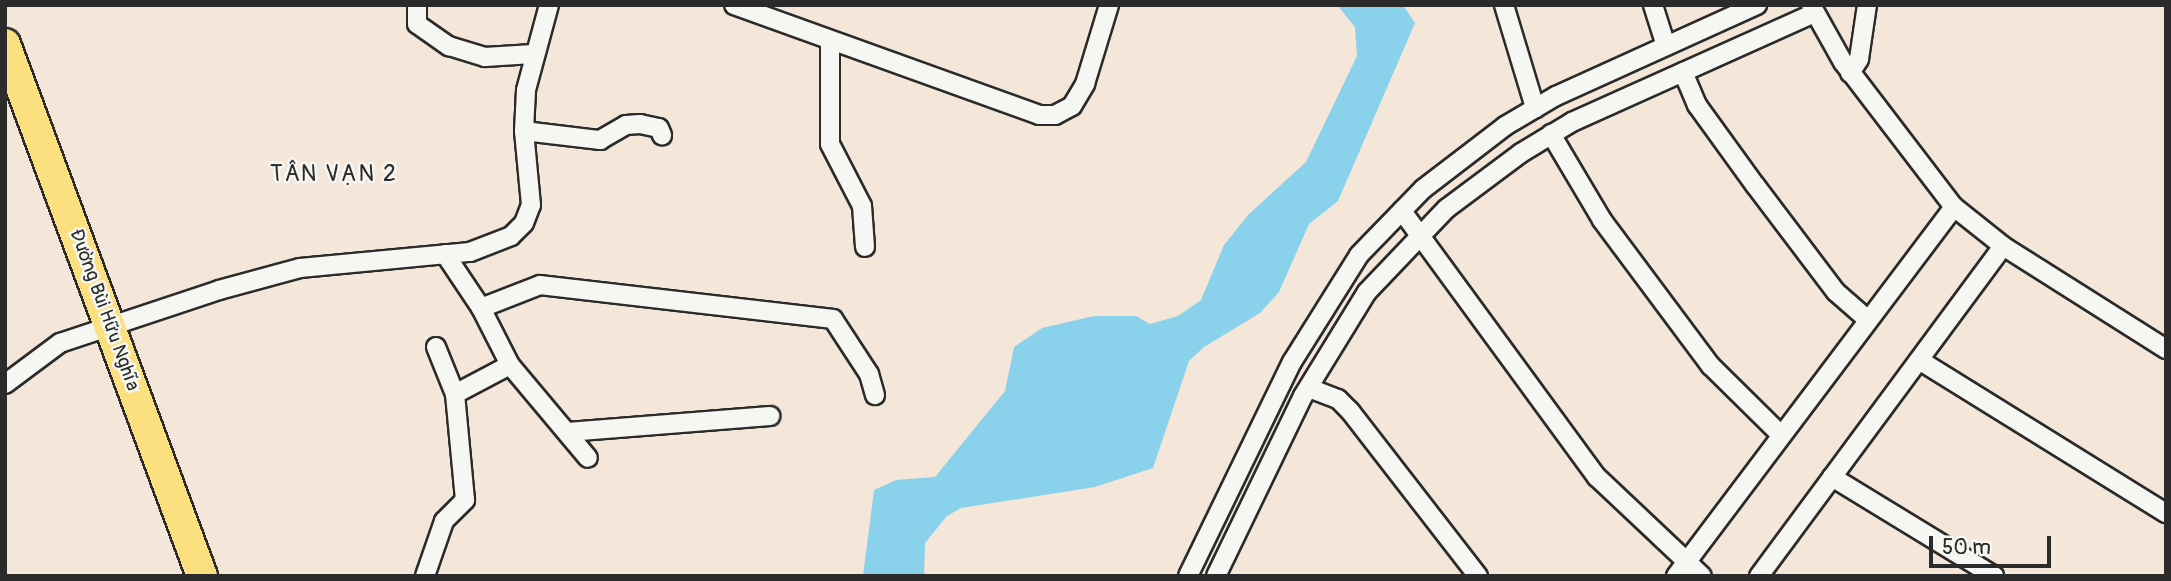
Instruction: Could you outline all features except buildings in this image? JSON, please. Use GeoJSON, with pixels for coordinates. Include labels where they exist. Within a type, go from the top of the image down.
{"type":"FeatureCollection","features":[{"type":"Feature","properties":{"kind":"main road","name":"Đường Bùi Hữu Nghĩa"},"geometry":{"type":"LineString","coordinates":[[5,44],[202,576]]}},
{"type":"Feature","properties":{"kind":"street"},"geometry":{"type":"LineString","coordinates":[[417,5],[417,24],[449,46],[485,57],[533,54]]}},
{"type":"Feature","properties":{"kind":"street"},"geometry":{"type":"LineString","coordinates":[[5,384],[60,343],[109,324],[300,268],[444,254],[497,244],[524,223],[531,205],[524,131],[533,54],[549,5]]}},
{"type":"Feature","properties":{"kind":"street"},"geometry":{"type":"LineString","coordinates":[[734,5],[830,42],[1040,115],[1055,115],[1072,106],[1085,83],[1109,5]]}},
{"type":"Feature","properties":{"kind":"street"},"geometry":{"type":"LineString","coordinates":[[1504,5],[1535,108]]}},
{"type":"Feature","properties":{"kind":"street"},"geometry":{"type":"LineString","coordinates":[[1653,5],[1666,46]]}},
{"type":"Feature","properties":{"kind":"street"},"geometry":{"type":"LineString","coordinates":[[1188,576],[1292,362],[1359,255],[1402,211],[1436,178],[1535,108],[1757,5]]}},
{"type":"Feature","properties":{"kind":"street"},"geometry":{"type":"LineString","coordinates":[[1850,73],[1859,59],[1867,5]]}},
{"type":"Feature","properties":{"kind":"street"},"geometry":{"type":"LineString","coordinates":[[1216,576],[1309,388],[1367,292],[1452,204],[1551,134],[1812,9],[1850,73],[1954,207],[2003,246],[2166,349]]}},
{"type":"Feature","properties":{"kind":"street"},"geometry":{"type":"LineString","coordinates":[[830,42],[830,144],[862,206],[865,247]]}},
{"type":"Feature","properties":{"kind":"street"},"geometry":{"type":"LineString","coordinates":[[1683,72],[1697,104],[1762,195],[1836,292],[1868,320]]}},
{"type":"Feature","properties":{"kind":"street"},"geometry":{"type":"LineString","coordinates":[[524,131],[600,140],[626,125],[640,124],[659,128],[662,135]]}},
{"type":"Feature","properties":{"kind":"street"},"geometry":{"type":"LineString","coordinates":[[1551,134],[1602,220],[1711,366],[1782,435]]}},
{"type":"Feature","properties":{"kind":"street"},"geometry":{"type":"LineString","coordinates":[[1681,569],[1954,207]]}},
{"type":"Feature","properties":{"kind":"street"},"geometry":{"type":"LineString","coordinates":[[1402,211],[1597,477],[1681,569],[1702,576]]}},
{"type":"Feature","properties":{"kind":"street"},"geometry":{"type":"LineString","coordinates":[[1759,576],[2003,246]]}},
{"type":"Feature","properties":{"kind":"street"},"geometry":{"type":"LineString","coordinates":[[444,254],[481,308],[510,365],[588,458]]}},
{"type":"Feature","properties":{"kind":"street"},"geometry":{"type":"LineString","coordinates":[[481,308],[540,285],[833,318],[869,374],[875,395]]}},
{"type":"Feature","properties":{"kind":"street"},"geometry":{"type":"LineString","coordinates":[[425,576],[444,521],[465,500],[455,394],[436,347]]}},
{"type":"Feature","properties":{"kind":"street"},"geometry":{"type":"LineString","coordinates":[[1919,360],[2166,513]]}},
{"type":"Feature","properties":{"kind":"street"},"geometry":{"type":"LineString","coordinates":[[455,394],[510,365]]}},
{"type":"Feature","properties":{"kind":"street"},"geometry":{"type":"LineString","coordinates":[[1309,388],[1338,400],[1350,411],[1478,576]]}},
{"type":"Feature","properties":{"kind":"street"},"geometry":{"type":"LineString","coordinates":[[567,432],[770,416]]}},
{"type":"Feature","properties":{"kind":"street"},"geometry":{"type":"LineString","coordinates":[[1832,477],[1994,576]]}},
{"type":"Feature","properties":{"kind":"water"},"geometry":{"type":"Polygon","coordinates":[[[1337,5],[1403,5],[1415,23],[1338,201],[1309,224],[1279,292],[1260,313],[1204,347],[1189,361],[1153,468],[1095,487],[961,508],[947,516],[925,543],[924,576],[863,576],[874,490],[896,480],[935,477],[1005,391],[1014,347],[1042,328],[1094,316],[1136,316],[1150,324],[1178,316],[1201,300],[1224,245],[1249,214],[1306,162],[1357,56],[1355,27],[1337,5]]]}},
{"type":"Feature","properties":{"kind":"district","name":"TÂN VẠN 2"},"geometry":{"type":"Point","coordinates":[334,174]}}]}
